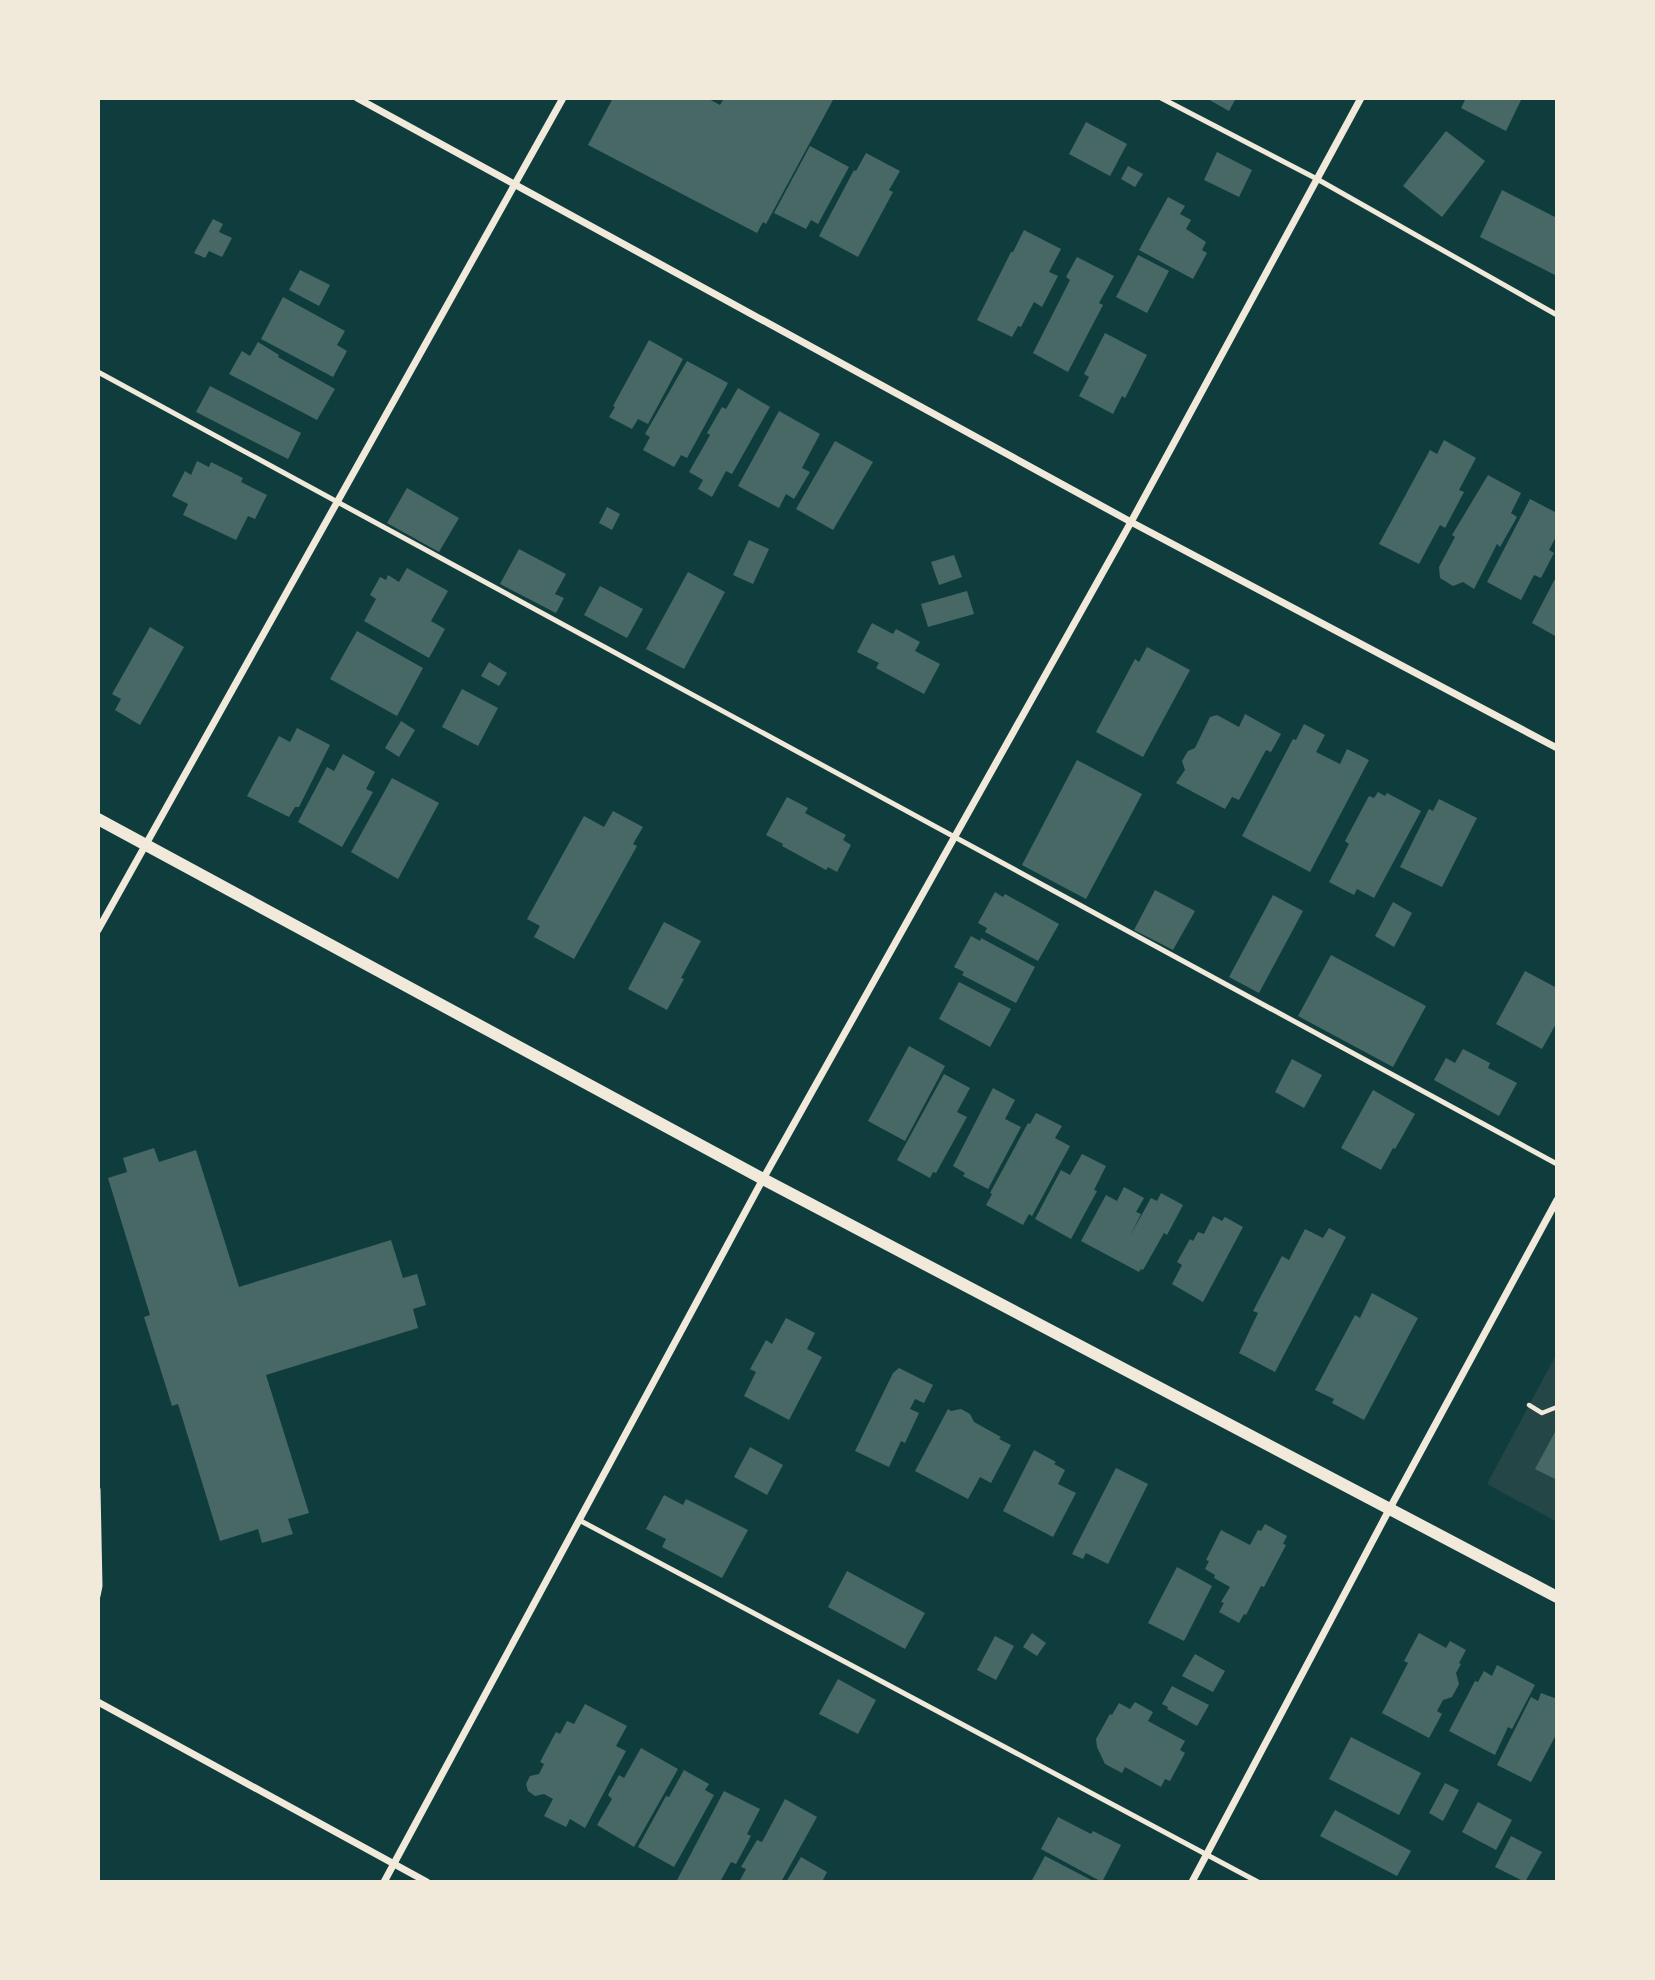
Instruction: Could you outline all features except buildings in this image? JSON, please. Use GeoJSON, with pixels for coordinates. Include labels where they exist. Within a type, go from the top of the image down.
{"type":"FeatureCollection","features":[{"type":"Feature","properties":{"kind":"street"},"geometry":{"type":"LineString","coordinates":[[357,98],[1131,522],[1557,748]]}},
{"type":"Feature","properties":{"kind":"street"},"geometry":{"type":"LineString","coordinates":[[98,929],[563,98]]}},
{"type":"Feature","properties":{"kind":"street"},"geometry":{"type":"LineString","coordinates":[[384,1882],[763,1178],[1131,522],[1361,98]]}},
{"type":"Feature","properties":{"kind":"street"},"geometry":{"type":"LineString","coordinates":[[98,820],[763,1178],[1557,1597]]}},
{"type":"Feature","properties":{"kind":"street"},"geometry":{"type":"LineString","coordinates":[[1192,1882],[1557,1200]]}},
{"type":"Feature","properties":{"kind":"street"},"geometry":{"type":"LineString","coordinates":[[98,1702],[427,1882]]}},
{"type":"Feature","properties":{"kind":"lane"},"geometry":{"type":"LineString","coordinates":[[1161,98],[1317,179],[1557,315]]}},
{"type":"Feature","properties":{"kind":"lane"},"geometry":{"type":"LineString","coordinates":[[98,372],[1557,1164]]}},
{"type":"Feature","properties":{"kind":"lane"},"geometry":{"type":"LineString","coordinates":[[98,1489],[98,1596]]}},
{"type":"Feature","properties":{"kind":"lane"},"geometry":{"type":"LineString","coordinates":[[579,1520],[1258,1882]]}},
{"type":"Feature","properties":{"kind":"path"},"geometry":{"type":"LineString","coordinates":[[1529,1405],[1542,1413],[1557,1406]]}},
{"type":"Feature","properties":{"kind":"shaded area"},"geometry":{"type":"Polygon","coordinates":[[[1557,1353],[1557,1522],[1487,1484],[1557,1353]]]}}]}
